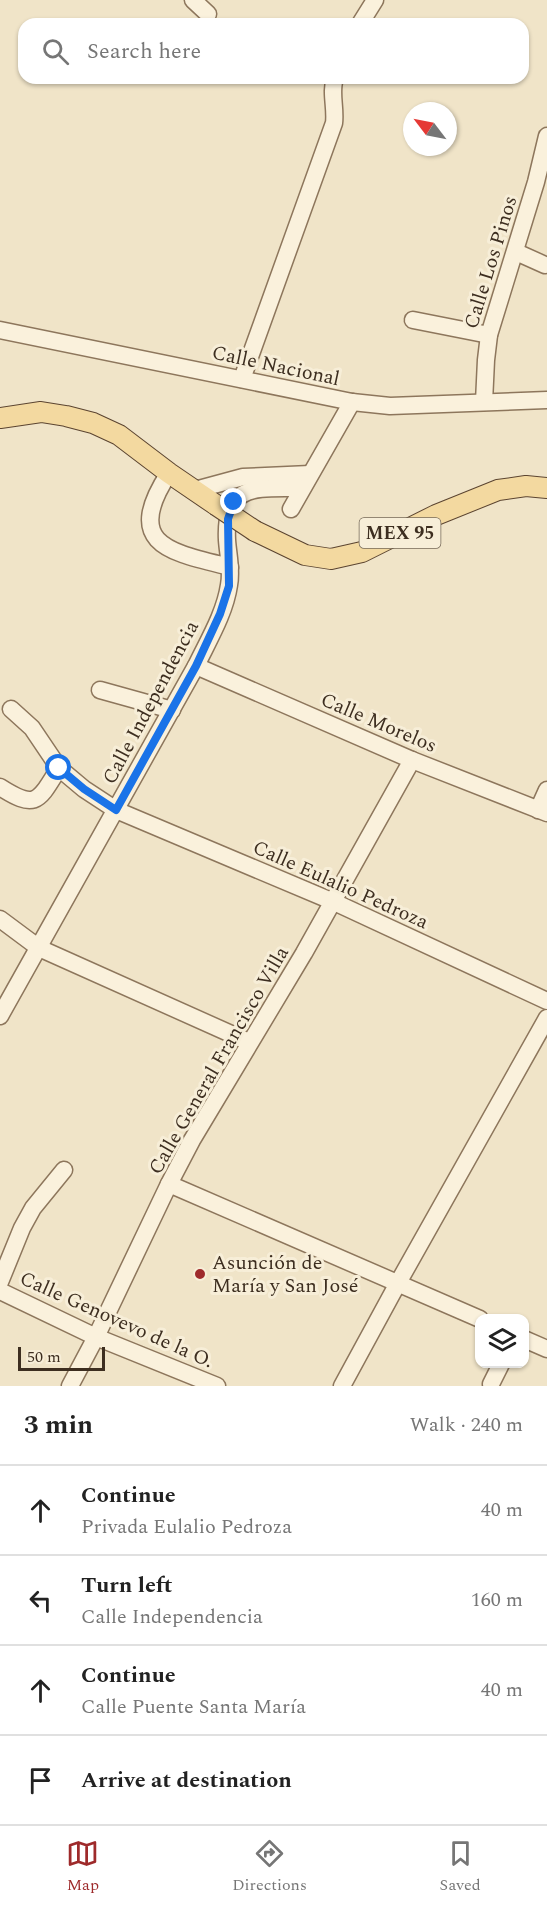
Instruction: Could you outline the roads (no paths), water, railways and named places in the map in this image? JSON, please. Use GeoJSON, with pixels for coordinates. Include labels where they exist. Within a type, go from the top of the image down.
{"type":"FeatureCollection","features":[{"type":"Feature","properties":{"kind":"main road","name":"MEX 95"},"geometry":{"type":"LineString","coordinates":[[0,418],[41,412],[93,423],[119,435],[169,474],[255,531],[305,555],[331,559],[362,552],[436,515],[498,490],[526,486],[547,488]]}},
{"type":"Feature","properties":{"kind":"street"},"geometry":{"type":"LineString","coordinates":[[193,0],[207,14]]}},
{"type":"Feature","properties":{"kind":"street"},"geometry":{"type":"LineString","coordinates":[[364,18],[375,0]]}},
{"type":"Feature","properties":{"kind":"street"},"geometry":{"type":"LineString","coordinates":[[242,379],[334,123],[336,111],[334,84]]}},
{"type":"Feature","properties":{"kind":"street","name":"Calle Los Pinos"},"geometry":{"type":"LineString","coordinates":[[484,402],[489,335],[516,252],[542,185],[547,135]]}},
{"type":"Feature","properties":{"kind":"street"},"geometry":{"type":"LineString","coordinates":[[516,252],[545,265]]}},
{"type":"Feature","properties":{"kind":"street"},"geometry":{"type":"LineString","coordinates":[[413,320],[489,335]]}},
{"type":"Feature","properties":{"kind":"street","name":"Calle Nacional"},"geometry":{"type":"LineString","coordinates":[[0,330],[352,402],[390,406],[547,400]]}},
{"type":"Feature","properties":{"kind":"street"},"geometry":{"type":"LineString","coordinates":[[291,509],[352,402]]}},
{"type":"Feature","properties":{"kind":"street"},"geometry":{"type":"LineString","coordinates":[[169,474],[153,502],[150,514],[151,530],[158,542],[191,557],[230,567]]}},
{"type":"Feature","properties":{"kind":"street"},"geometry":{"type":"LineString","coordinates":[[195,490],[243,477],[305,481]]}},
{"type":"Feature","properties":{"kind":"street","name":"Calle Independencia"},"geometry":{"type":"LineString","coordinates":[[0,1016],[172,710],[220,614],[229,586],[228,519],[234,502],[240,495],[252,489],[305,481]]}},
{"type":"Feature","properties":{"kind":"street","name":"Calle Morelos"},"geometry":{"type":"LineString","coordinates":[[196,666],[412,760],[543,812]]}},
{"type":"Feature","properties":{"kind":"street"},"geometry":{"type":"LineString","coordinates":[[99,690],[172,710]]}},
{"type":"Feature","properties":{"kind":"street","name":"Calle Eulalio Pedroza"},"geometry":{"type":"LineString","coordinates":[[11,709],[32,728],[59,768],[84,789],[116,810],[334,902],[547,1001]]}},
{"type":"Feature","properties":{"kind":"street","name":"Calle General Francisco Villa"},"geometry":{"type":"LineString","coordinates":[[70,1386],[192,1140],[334,902],[412,760]]}},
{"type":"Feature","properties":{"kind":"street"},"geometry":{"type":"LineString","coordinates":[[0,787],[18,798],[33,800],[40,796],[59,768]]}},
{"type":"Feature","properties":{"kind":"street"},"geometry":{"type":"LineString","coordinates":[[543,812],[547,790]]}},
{"type":"Feature","properties":{"kind":"street"},"geometry":{"type":"LineString","coordinates":[[0,919],[39,948],[249,1042]]}},
{"type":"Feature","properties":{"kind":"street"},"geometry":{"type":"LineString","coordinates":[[342,1386],[547,1018]]}},
{"type":"Feature","properties":{"kind":"street"},"geometry":{"type":"LineString","coordinates":[[0,1282],[22,1228],[33,1208],[63,1170]]}},
{"type":"Feature","properties":{"kind":"street"},"geometry":{"type":"LineString","coordinates":[[169,1184],[475,1317]]}},
{"type":"Feature","properties":{"kind":"street","name":"Calle Genovevo de la O."},"geometry":{"type":"LineString","coordinates":[[0,1291],[96,1337],[217,1386]]}},
{"type":"Feature","properties":{"kind":"street"},"geometry":{"type":"LineString","coordinates":[[529,1341],[547,1349]]}},
{"type":"Feature","properties":{"kind":"street"},"geometry":{"type":"LineString","coordinates":[[491,1384],[499,1368]]}},
{"type":"Feature","properties":{"kind":"place","name":"Asunción de María y San José"},"geometry":{"type":"Point","coordinates":[200,1274]}}]}
